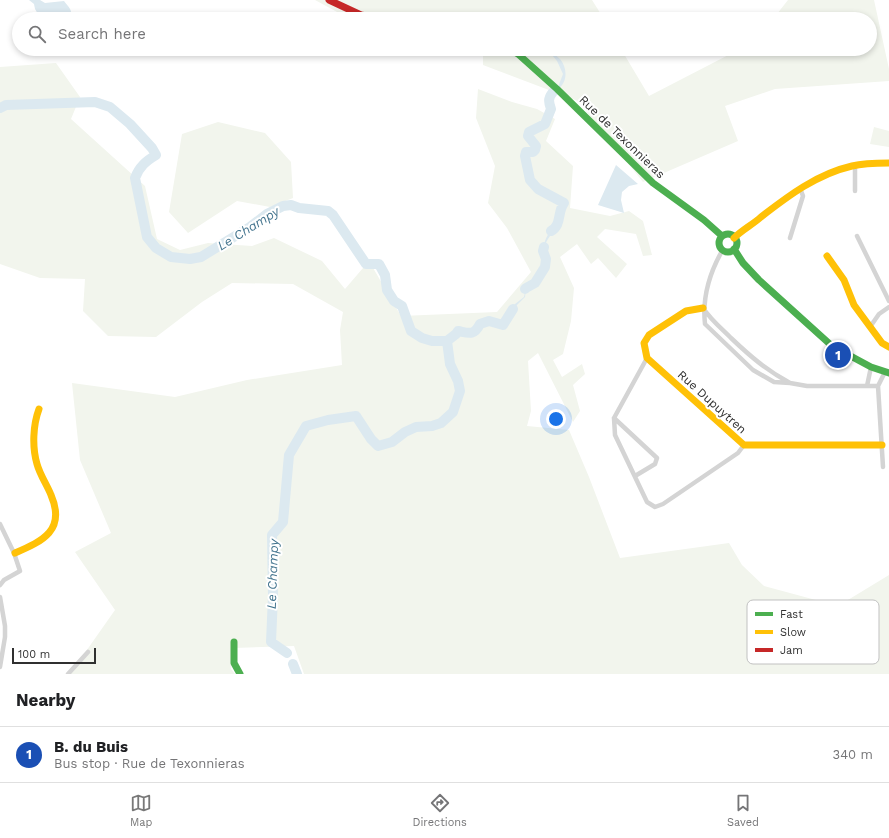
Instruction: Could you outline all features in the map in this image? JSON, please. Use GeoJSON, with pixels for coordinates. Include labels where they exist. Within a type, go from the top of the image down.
{"type":"FeatureCollection","features":[{"type":"Feature","properties":{"kind":"street"},"geometry":{"type":"LineString","coordinates":[[328,0],[354,12]]}},
{"type":"Feature","properties":{"kind":"street","name":"Rue de Texonnieras"},"geometry":{"type":"LineString","coordinates":[[520,56],[557,89],[653,183],[704,220],[722,236]]}},
{"type":"Feature","properties":{"kind":"street"},"geometry":{"type":"LineString","coordinates":[[734,238],[800,188],[826,174],[854,165],[878,162],[889,163]]}},
{"type":"Feature","properties":{"kind":"street"},"geometry":{"type":"LineString","coordinates":[[854,165],[855,190]]}},
{"type":"Feature","properties":{"kind":"street"},"geometry":{"type":"LineString","coordinates":[[790,238],[803,196],[800,188]]}},
{"type":"Feature","properties":{"kind":"street"},"geometry":{"type":"LineString","coordinates":[[722,251],[729,252],[734,249],[737,244],[734,238],[728,234],[722,236],[719,244],[722,251],[708,282],[703,308],[705,324],[753,370],[774,382],[807,386],[878,386]]}},
{"type":"Feature","properties":{"kind":"street"},"geometry":{"type":"LineString","coordinates":[[857,236],[889,301]]}},
{"type":"Feature","properties":{"kind":"street"},"geometry":{"type":"LineString","coordinates":[[734,249],[743,263],[759,280],[817,334],[832,346],[871,368],[887,372],[878,386],[883,467]]}},
{"type":"Feature","properties":{"kind":"street"},"geometry":{"type":"LineString","coordinates":[[827,256],[844,280],[854,305],[882,343],[889,347]]}},
{"type":"Feature","properties":{"kind":"street"},"geometry":{"type":"LineString","coordinates":[[870,327],[879,314],[889,307]]}},
{"type":"Feature","properties":{"kind":"street"},"geometry":{"type":"LineString","coordinates":[[703,308],[686,311],[678,315],[645,339],[642,346],[647,358],[614,418],[615,435],[647,502],[655,507],[663,504],[738,453],[744,444]]}},
{"type":"Feature","properties":{"kind":"street"},"geometry":{"type":"LineString","coordinates":[[703,308],[711,319],[754,360],[773,374],[790,383]]}},
{"type":"Feature","properties":{"kind":"street","name":"Rue Dupuytren"},"geometry":{"type":"LineString","coordinates":[[647,358],[744,444],[882,446]]}},
{"type":"Feature","properties":{"kind":"street"},"geometry":{"type":"LineString","coordinates":[[867,386],[871,368]]}},
{"type":"Feature","properties":{"kind":"street"},"geometry":{"type":"LineString","coordinates":[[15,553],[42,540],[51,531],[55,520],[54,503],[37,463],[34,425],[39,409]]}},
{"type":"Feature","properties":{"kind":"street"},"geometry":{"type":"LineString","coordinates":[[614,418],[657,458],[655,464],[635,476]]}},
{"type":"Feature","properties":{"kind":"street"},"geometry":{"type":"LineString","coordinates":[[0,524],[15,553],[20,571],[4,580],[0,585]]}},
{"type":"Feature","properties":{"kind":"street"},"geometry":{"type":"LineString","coordinates":[[0,597],[5,626],[5,637],[0,668]]}},
{"type":"Feature","properties":{"kind":"street"},"geometry":{"type":"LineString","coordinates":[[234,642],[233,662],[235,669],[240,674]]}},
{"type":"Feature","properties":{"kind":"street"},"geometry":{"type":"LineString","coordinates":[[68,674],[88,652]]}},
{"type":"Feature","properties":{"kind":"shaded area"},"geometry":{"type":"Polygon","coordinates":[[[29,0],[40,0],[45,3],[64,1],[71,12],[37,12],[34,4],[29,0]]]}},
{"type":"Feature","properties":{"kind":"shaded area"},"geometry":{"type":"Polygon","coordinates":[[[315,0],[592,0],[600,12],[337,12],[315,0]]]}},
{"type":"Feature","properties":{"kind":"shaded area"},"geometry":{"type":"Polygon","coordinates":[[[788,0],[874,0],[877,12],[779,12],[788,0]]]}},
{"type":"Feature","properties":{"kind":"shaded area"},"geometry":{"type":"Polygon","coordinates":[[[877,14],[889,69],[889,81],[775,89],[725,106],[738,141],[643,182],[578,101],[483,65],[483,56],[625,56],[649,96],[726,56],[877,56],[877,14]]]}},
{"type":"Feature","properties":{"kind":"shaded area"},"geometry":{"type":"Polygon","coordinates":[[[553,56],[557,56],[560,59],[566,74],[564,82],[559,88],[558,87],[563,74],[553,56]]]}},
{"type":"Feature","properties":{"kind":"shaded area"},"geometry":{"type":"Polygon","coordinates":[[[56,63],[80,97],[71,119],[145,186],[157,239],[180,250],[208,243],[252,246],[274,238],[322,261],[345,289],[369,261],[401,316],[497,312],[531,272],[507,228],[488,203],[495,166],[476,118],[478,89],[512,102],[537,109],[555,119],[546,141],[573,166],[570,208],[610,216],[629,211],[643,221],[652,255],[643,256],[636,234],[605,229],[597,237],[627,264],[616,278],[598,258],[591,264],[577,244],[560,257],[574,288],[571,321],[563,354],[553,360],[562,377],[582,364],[585,374],[573,385],[580,411],[573,422],[538,353],[528,361],[531,411],[527,426],[569,430],[620,558],[729,543],[742,565],[764,586],[816,600],[747,600],[747,664],[879,664],[879,600],[848,600],[889,575],[889,674],[304,674],[294,646],[234,648],[231,669],[235,674],[70,674],[115,610],[75,552],[111,533],[80,460],[72,383],[175,397],[247,380],[342,365],[340,330],[343,312],[293,284],[232,283],[202,302],[156,337],[108,336],[83,311],[85,279],[40,278],[0,264],[0,67],[56,63]]]}},
{"type":"Feature","properties":{"kind":"shaded area"},"geometry":{"type":"Polygon","coordinates":[[[552,93],[553,94],[550,100],[553,107],[549,115],[547,126],[533,131],[530,135],[537,143],[538,150],[535,154],[528,154],[527,156],[529,172],[534,182],[561,198],[567,204],[562,208],[558,228],[546,242],[544,253],[543,249],[545,242],[550,232],[557,227],[560,212],[564,203],[541,190],[533,183],[529,177],[526,152],[533,152],[535,150],[536,146],[528,136],[529,132],[545,124],[551,109],[548,101],[552,93]]]}},
{"type":"Feature","properties":{"kind":"shaded area"},"geometry":{"type":"Polygon","coordinates":[[[218,122],[265,133],[291,162],[293,198],[270,207],[237,201],[188,233],[169,212],[182,134],[218,122]]]}},
{"type":"Feature","properties":{"kind":"shaded area"},"geometry":{"type":"Polygon","coordinates":[[[874,127],[889,131],[889,147],[870,144],[874,127]]]}},
{"type":"Feature","properties":{"kind":"shaded area"},"geometry":{"type":"Polygon","coordinates":[[[616,165],[638,184],[629,186],[622,192],[621,200],[624,213],[598,205],[616,165]]]}},
{"type":"Feature","properties":{"kind":"shaded area"},"geometry":{"type":"Polygon","coordinates":[[[544,253],[548,258],[545,269],[542,276],[537,282],[526,289],[525,297],[517,305],[507,323],[502,326],[489,323],[479,326],[480,330],[468,336],[458,333],[450,342],[451,356],[462,387],[462,394],[454,415],[441,424],[416,429],[407,433],[388,447],[381,449],[374,446],[370,441],[371,438],[378,446],[384,446],[412,429],[441,423],[453,412],[460,391],[458,381],[450,364],[447,341],[458,331],[473,333],[480,324],[486,322],[503,325],[515,304],[524,297],[526,288],[538,280],[545,267],[546,259],[544,253]]]}},
{"type":"Feature","properties":{"kind":"waterway"},"geometry":{"type":"LineString","coordinates":[[551,231],[557,225],[564,203],[538,189],[530,180],[525,156],[526,152],[533,152],[535,150],[536,146],[528,136],[529,132],[545,124],[551,109],[549,101],[550,97],[555,90]]}},
{"type":"Feature","properties":{"kind":"waterway","name":"Le Champy"},"geometry":{"type":"LineString","coordinates":[[0,108],[6,105],[95,102],[110,107],[130,124],[152,148],[156,155],[143,165],[135,178],[147,237],[156,248],[171,257],[190,259],[201,257],[250,227],[267,214],[283,206],[291,205],[299,208],[328,211],[333,215],[366,264],[379,264],[385,275],[387,290],[394,301],[402,306],[411,331],[422,338],[432,341],[447,341],[450,364],[458,381],[460,391],[453,412],[441,423],[432,426],[416,427],[405,432],[392,442],[378,446],[371,439],[356,416],[328,420],[306,426],[289,455],[283,522],[272,535],[273,596],[271,642],[287,653]]}},
{"type":"Feature","properties":{"kind":"waterway"},"geometry":{"type":"LineString","coordinates":[[525,289],[535,283],[545,267],[546,259],[543,251],[544,247]]}},
{"type":"Feature","properties":{"kind":"waterway"},"geometry":{"type":"LineString","coordinates":[[447,341],[458,331],[471,333],[476,330],[480,324],[489,321],[503,325],[513,309]]}},
{"type":"Feature","properties":{"kind":"waterway","name":"Le Champy"},"geometry":{"type":"LineString","coordinates":[[293,664],[297,674]]}},
{"type":"Feature","properties":{"kind":"traffic: fast"},"geometry":{"type":"LineString","coordinates":[[520,56],[557,89],[653,183],[704,220],[722,236]]}},
{"type":"Feature","properties":{"kind":"traffic: fast"},"geometry":{"type":"LineString","coordinates":[[728,234],[734,237],[737,243],[734,249],[728,252],[722,249],[719,243],[722,237],[728,234]]}},
{"type":"Feature","properties":{"kind":"traffic: fast"},"geometry":{"type":"LineString","coordinates":[[734,249],[743,263],[759,280],[832,346],[871,367],[889,373]]}},
{"type":"Feature","properties":{"kind":"traffic: fast"},"geometry":{"type":"LineString","coordinates":[[234,642],[234,663],[240,674]]}},
{"type":"Feature","properties":{"kind":"traffic: slow"},"geometry":{"type":"LineString","coordinates":[[734,238],[782,201],[827,174],[852,166],[889,163]]}},
{"type":"Feature","properties":{"kind":"traffic: slow"},"geometry":{"type":"LineString","coordinates":[[827,256],[844,280],[854,305],[882,343],[889,347]]}},
{"type":"Feature","properties":{"kind":"traffic: slow"},"geometry":{"type":"LineString","coordinates":[[703,308],[686,311],[649,335],[644,343],[647,358],[744,445],[882,445]]}},
{"type":"Feature","properties":{"kind":"traffic: slow"},"geometry":{"type":"LineString","coordinates":[[15,553],[43,539],[54,526],[56,517],[55,507],[51,495],[40,472],[35,457],[35,422],[39,409]]}},
{"type":"Feature","properties":{"kind":"traffic: jam"},"geometry":{"type":"LineString","coordinates":[[329,0],[355,12]]}},
{"type":"Feature","properties":{"kind":"place","name":"B. du Buis"},"geometry":{"type":"Point","coordinates":[838,355]}}]}
